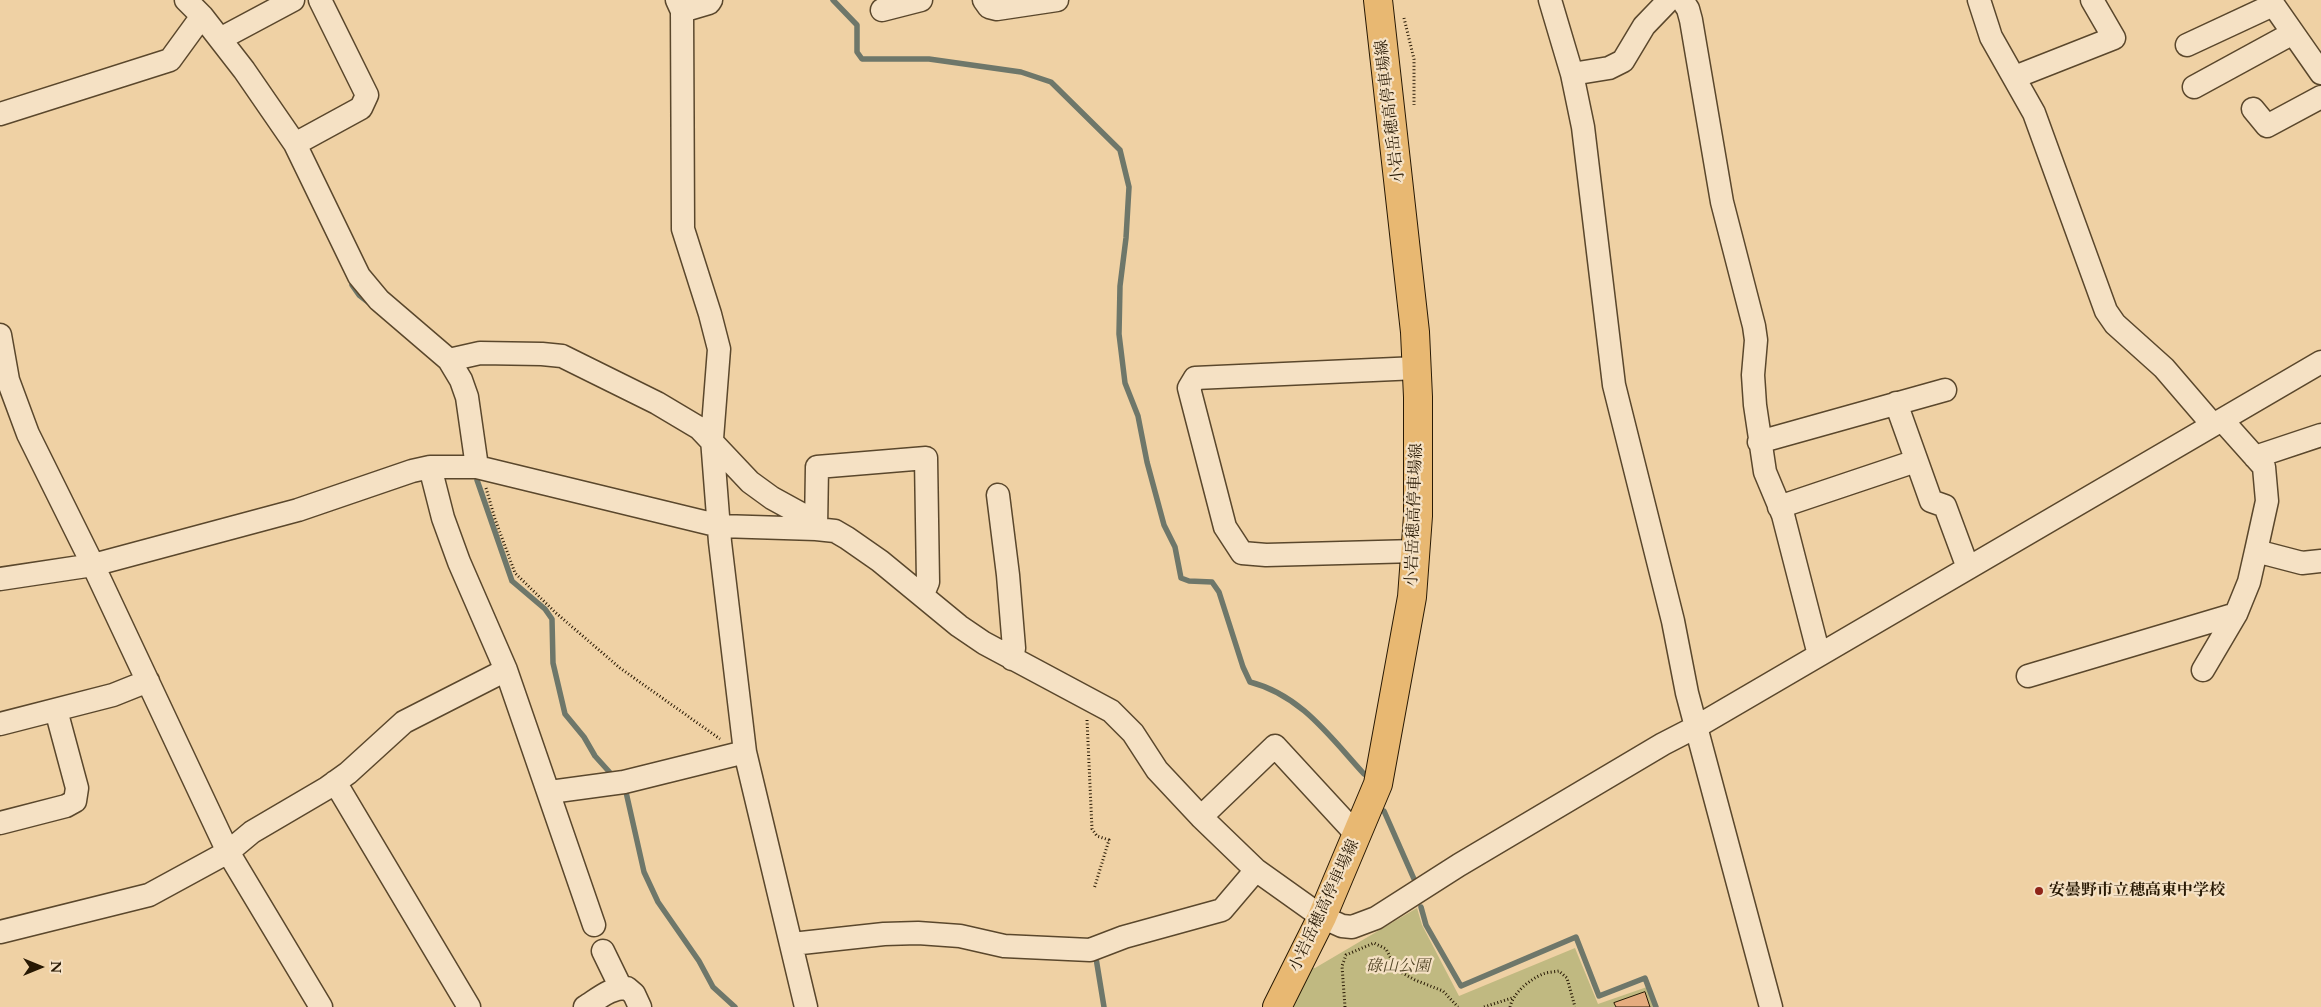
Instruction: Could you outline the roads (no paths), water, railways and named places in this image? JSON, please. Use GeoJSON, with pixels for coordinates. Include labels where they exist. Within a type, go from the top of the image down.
{"type":"FeatureCollection","features":[{"type":"Feature","properties":{"kind":"main road","name":"小岩岳穂高停車場線"},"geometry":{"type":"LineString","coordinates":[[1277,1007],[1322,917],[1378,784],[1412,597],[1418,516],[1417,368],[1404,223],[1378,0]]}},
{"type":"Feature","properties":{"kind":"street"},"geometry":{"type":"LineString","coordinates":[[186,0],[199,8],[295,144],[359,276],[379,300],[449,360],[461,380],[467,397],[477,467]]}},
{"type":"Feature","properties":{"kind":"street"},"geometry":{"type":"LineString","coordinates":[[220,39],[294,0]]}},
{"type":"Feature","properties":{"kind":"street"},"geometry":{"type":"LineString","coordinates":[[295,144],[361,108],[367,95],[320,0]]}},
{"type":"Feature","properties":{"kind":"street"},"geometry":{"type":"LineString","coordinates":[[711,0],[709,3],[679,6],[683,230],[710,314],[718,349],[712,439],[743,753],[792,944],[806,1007]]}},
{"type":"Feature","properties":{"kind":"street"},"geometry":{"type":"LineString","coordinates":[[882,10],[921,0]]}},
{"type":"Feature","properties":{"kind":"street"},"geometry":{"type":"LineString","coordinates":[[984,0],[989,7],[997,9],[1057,0]]}},
{"type":"Feature","properties":{"kind":"street"},"geometry":{"type":"LineString","coordinates":[[1550,0],[1572,74],[1583,127],[1614,384],[1673,621],[1687,693],[1770,1007]]}},
{"type":"Feature","properties":{"kind":"street"},"geometry":{"type":"LineString","coordinates":[[1572,74],[1609,68],[1624,61],[1644,26],[1669,0]]}},
{"type":"Feature","properties":{"kind":"street"},"geometry":{"type":"LineString","coordinates":[[1682,0],[1688,8],[1691,20],[1722,202],[1755,333],[1756,356],[1753,375],[1759,442],[1765,472],[1783,515],[1819,655]]}},
{"type":"Feature","properties":{"kind":"street"},"geometry":{"type":"LineString","coordinates":[[1979,0],[1992,37],[2034,113],[2106,311],[2115,324],[2164,368],[2264,467],[2267,501],[2249,582],[2236,614],[2203,670]]}},
{"type":"Feature","properties":{"kind":"street"},"geometry":{"type":"LineString","coordinates":[[2015,77],[2114,38],[2092,0]]}},
{"type":"Feature","properties":{"kind":"street"},"geometry":{"type":"LineString","coordinates":[[2187,45],[2272,2],[2321,73]]}},
{"type":"Feature","properties":{"kind":"street"},"geometry":{"type":"LineString","coordinates":[[0,114],[170,60],[199,8]]}},
{"type":"Feature","properties":{"kind":"street"},"geometry":{"type":"LineString","coordinates":[[2194,87],[2293,34]]}},
{"type":"Feature","properties":{"kind":"street"},"geometry":{"type":"LineString","coordinates":[[2253,108],[2267,126],[2321,97]]}},
{"type":"Feature","properties":{"kind":"street"},"geometry":{"type":"LineString","coordinates":[[0,335],[8,380],[28,434],[93,565],[228,852],[321,1007]]}},
{"type":"Feature","properties":{"kind":"street"},"geometry":{"type":"LineString","coordinates":[[449,360],[480,353],[562,356],[657,403],[699,428],[712,439],[729,462],[750,482],[772,498],[803,515],[816,529]]}},
{"type":"Feature","properties":{"kind":"street"},"geometry":{"type":"LineString","coordinates":[[0,579],[93,565],[298,510],[412,471],[430,467],[477,467],[720,526],[835,531],[923,594],[959,626],[1012,659],[1086,697],[1123,720],[1157,770],[1201,818],[1256,870],[1322,917],[1342,926],[1352,927],[1376,918],[1459,865],[1663,744],[1696,727],[2321,362]]}},
{"type":"Feature","properties":{"kind":"street"},"geometry":{"type":"LineString","coordinates":[[1416,551],[1266,555],[1242,553],[1225,527],[1189,388],[1195,378],[1417,368]]}},
{"type":"Feature","properties":{"kind":"street"},"geometry":{"type":"LineString","coordinates":[[1759,442],[1945,390]]}},
{"type":"Feature","properties":{"kind":"street"},"geometry":{"type":"LineString","coordinates":[[1896,403],[1931,500],[1945,506],[1968,568]]}},
{"type":"Feature","properties":{"kind":"street"},"geometry":{"type":"LineString","coordinates":[[2255,457],[2321,435]]}},
{"type":"Feature","properties":{"kind":"street"},"geometry":{"type":"LineString","coordinates":[[816,529],[817,467],[926,458],[928,582],[923,594]]}},
{"type":"Feature","properties":{"kind":"street"},"geometry":{"type":"LineString","coordinates":[[1779,507],[1916,461]]}},
{"type":"Feature","properties":{"kind":"street"},"geometry":{"type":"LineString","coordinates":[[430,467],[443,518],[459,562],[506,670],[550,792],[594,925]]}},
{"type":"Feature","properties":{"kind":"street"},"geometry":{"type":"LineString","coordinates":[[998,495],[1008,575],[1014,648],[1012,659]]}},
{"type":"Feature","properties":{"kind":"street"},"geometry":{"type":"LineString","coordinates":[[2256,551],[2302,563],[2321,561]]}},
{"type":"Feature","properties":{"kind":"street"},"geometry":{"type":"LineString","coordinates":[[2028,676],[2236,614]]}},
{"type":"Feature","properties":{"kind":"street"},"geometry":{"type":"LineString","coordinates":[[0,932],[149,896],[228,852],[252,832],[336,782],[404,722],[506,670]]}},
{"type":"Feature","properties":{"kind":"street"},"geometry":{"type":"LineString","coordinates":[[0,724],[113,695],[148,681]]}},
{"type":"Feature","properties":{"kind":"street"},"geometry":{"type":"LineString","coordinates":[[0,823],[66,806],[75,801],[77,788],[56,710]]}},
{"type":"Feature","properties":{"kind":"street"},"geometry":{"type":"LineString","coordinates":[[1201,818],[1275,746],[1357,835]]}},
{"type":"Feature","properties":{"kind":"street"},"geometry":{"type":"LineString","coordinates":[[550,792],[624,782],[743,753]]}},
{"type":"Feature","properties":{"kind":"street"},"geometry":{"type":"LineString","coordinates":[[336,782],[469,1007]]}},
{"type":"Feature","properties":{"kind":"street"},"geometry":{"type":"LineString","coordinates":[[792,944],[918,932],[960,936],[1004,946],[1090,950],[1124,937],[1222,910],[1256,870]]}},
{"type":"Feature","properties":{"kind":"street"},"geometry":{"type":"LineString","coordinates":[[603,951],[622,988]]}},
{"type":"Feature","properties":{"kind":"street"},"geometry":{"type":"LineString","coordinates":[[585,1007],[613,990],[622,988],[627,988],[634,994],[640,1007]]}},
{"type":"Feature","properties":{"kind":"waterway"},"geometry":{"type":"LineString","coordinates":[[833,0],[857,25],[857,52],[862,59],[929,59],[1021,72],[1051,82],[1120,150],[1129,187],[1126,238],[1120,286],[1119,334],[1125,383],[1138,416],[1147,462],[1164,525],[1175,547],[1181,578],[1189,581],[1212,582],[1219,592],[1243,667],[1250,682],[1268,688],[1300,707],[1326,732],[1364,774]]}},
{"type":"Feature","properties":{"kind":"waterway"},"geometry":{"type":"LineString","coordinates":[[352,285],[359,295],[368,302]]}},
{"type":"Feature","properties":{"kind":"waterway"},"geometry":{"type":"LineString","coordinates":[[477,480],[512,581],[545,609],[552,619],[553,663],[565,714],[584,737],[595,756],[613,776]]}},
{"type":"Feature","properties":{"kind":"waterway"},"geometry":{"type":"LineString","coordinates":[[626,792],[644,872],[658,902],[699,961],[713,987],[735,1007]]}},
{"type":"Feature","properties":{"kind":"waterway"},"geometry":{"type":"LineString","coordinates":[[1384,811],[1414,879]]}},
{"type":"Feature","properties":{"kind":"waterway"},"geometry":{"type":"LineString","coordinates":[[1421,907],[1426,925],[1461,986],[1576,937],[1599,996],[1645,978],[1656,1007]]}},
{"type":"Feature","properties":{"kind":"waterway"},"geometry":{"type":"LineString","coordinates":[[1096,958],[1104,1007]]}},
{"type":"Feature","properties":{"kind":"place","name":"安曇野市立穂高東中学校"},"geometry":{"type":"Point","coordinates":[2039,891]}},
{"type":"Feature","properties":{"kind":"park label","name":"碌山公園"},"geometry":{"type":"Point","coordinates":[1398,967]}}]}
